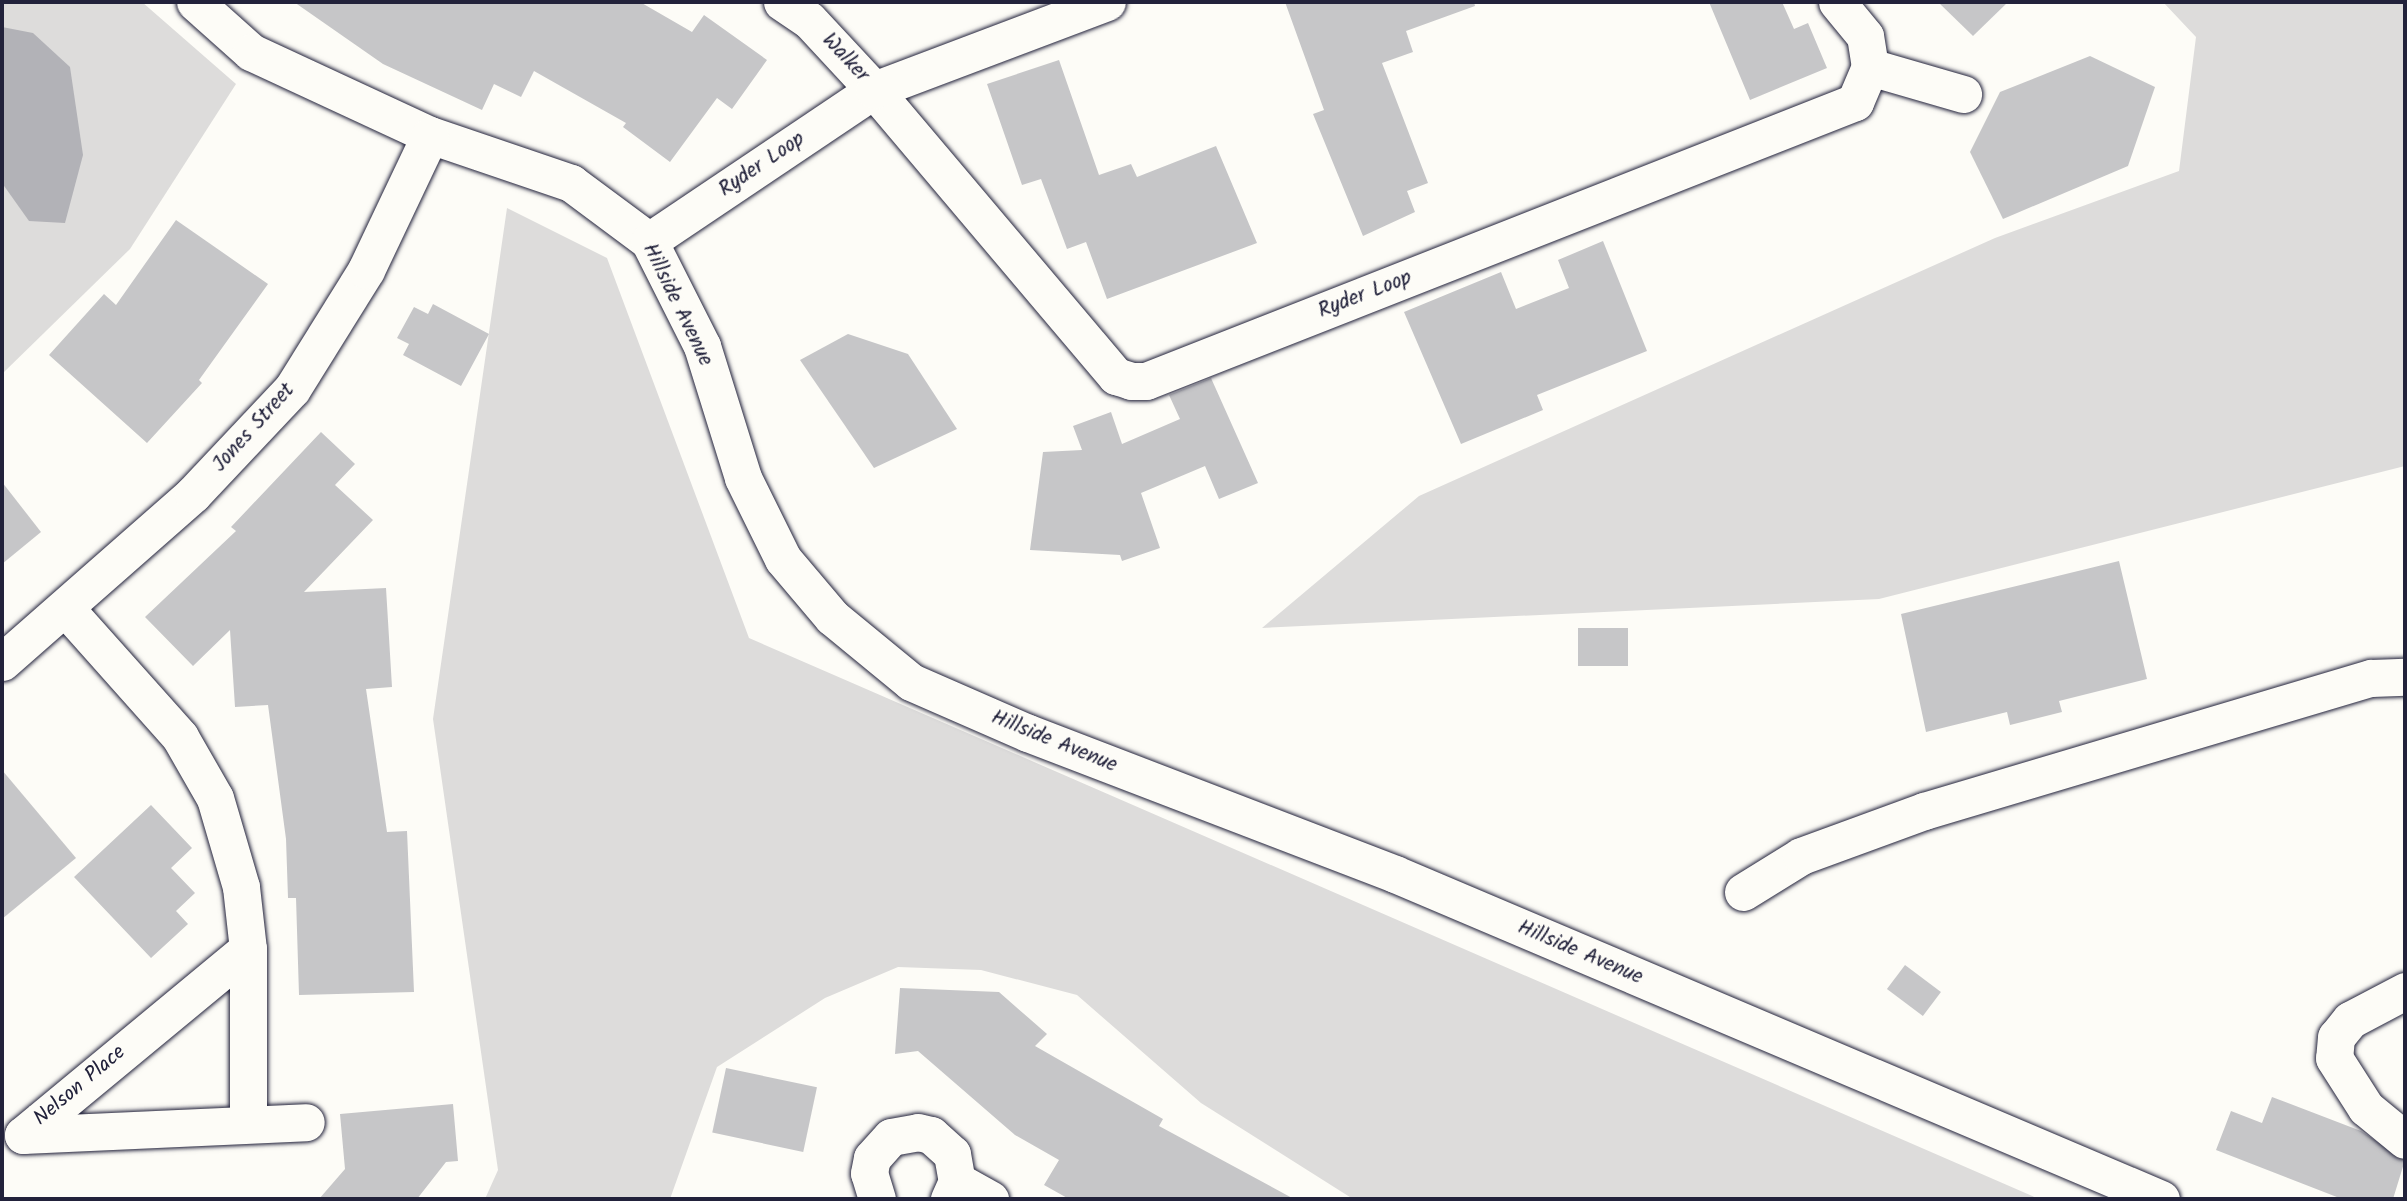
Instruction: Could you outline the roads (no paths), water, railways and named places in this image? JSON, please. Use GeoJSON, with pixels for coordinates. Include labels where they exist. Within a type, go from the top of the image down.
{"type":"FeatureCollection","features":[{"type":"Feature","properties":{"kind":"street","name":"Hillside Avenue"},"geometry":{"type":"LineString","coordinates":[[195,2],[251,52],[430,135],[570,183],[649,241],[702,346],[743,478],[783,559],[832,617],[911,682],[1028,733],[1395,874],[2161,1199]]}},
{"type":"Feature","properties":{"kind":"street","name":"Walker"},"geometry":{"type":"LineString","coordinates":[[782,2],[809,20],[874,90]]}},
{"type":"Feature","properties":{"kind":"street","name":"Ryder Loop"},"geometry":{"type":"LineString","coordinates":[[649,241],[874,90],[1107,2]]}},
{"type":"Feature","properties":{"kind":"street"},"geometry":{"type":"LineString","coordinates":[[1837,2],[1865,36],[1870,67],[1963,94]]}},
{"type":"Feature","properties":{"kind":"street","name":"Ryder Loop"},"geometry":{"type":"LineString","coordinates":[[874,90],[1116,376],[1146,381],[1855,102],[1870,67]]}},
{"type":"Feature","properties":{"kind":"street","name":"Jones Street"},"geometry":{"type":"LineString","coordinates":[[2,662],[67,610],[193,494],[292,389],[366,270],[430,135]]}},
{"type":"Feature","properties":{"kind":"street"},"geometry":{"type":"LineString","coordinates":[[67,610],[180,737],[215,798],[241,887],[248,949],[248,1124]]}},
{"type":"Feature","properties":{"kind":"street"},"geometry":{"type":"LineString","coordinates":[[1743,891],[1801,856],[1924,811],[2371,678],[2405,677]]}},
{"type":"Feature","properties":{"kind":"street","name":"Nelson Place"},"geometry":{"type":"LineString","coordinates":[[248,949],[23,1135],[306,1122]]}},
{"type":"Feature","properties":{"kind":"street"},"geometry":{"type":"LineString","coordinates":[[2405,991],[2350,1020],[2336,1037],[2334,1058],[2366,1108],[2405,1140]]}},
{"type":"Feature","properties":{"kind":"street"},"geometry":{"type":"LineString","coordinates":[[877,1199],[869,1172],[872,1158],[904,1132],[931,1135],[943,1143],[952,1154],[953,1190],[990,1199]]}}]}
